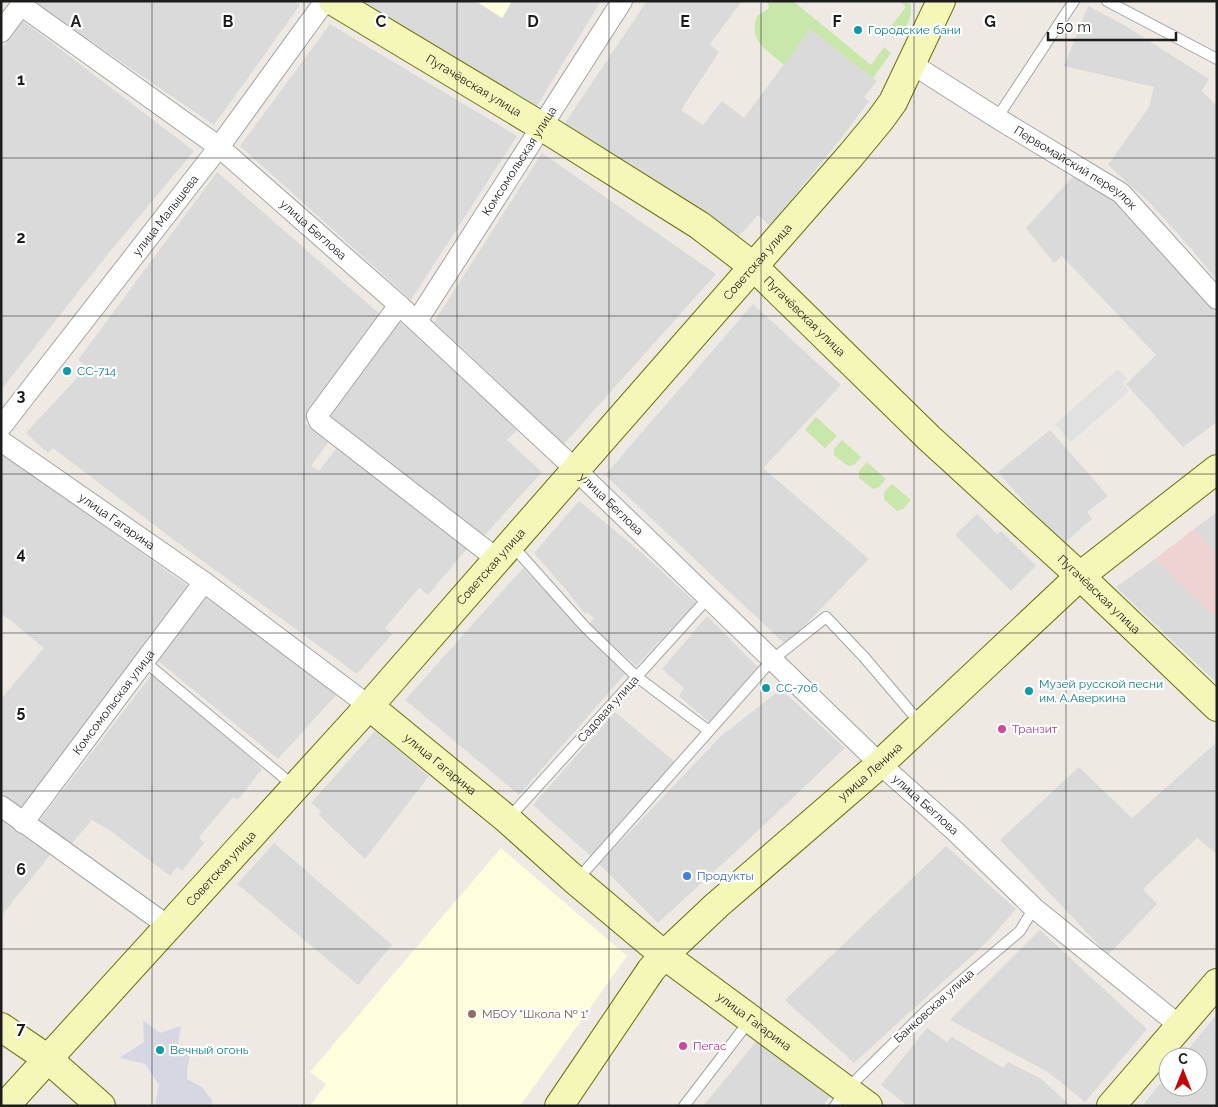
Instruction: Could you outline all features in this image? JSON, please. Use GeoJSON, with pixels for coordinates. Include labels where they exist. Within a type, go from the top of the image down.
{"type":"FeatureCollection","features":[{"type":"Feature","properties":{"kind":"street","name":"улица Малышева"},"geometry":{"type":"LineString","coordinates":[[1,427],[219,147],[325,1]]}},
{"type":"Feature","properties":{"kind":"street","name":"Пугачёвская улица"},"geometry":{"type":"LineString","coordinates":[[332,1],[541,126],[699,225],[754,267],[930,438],[1080,576],[1217,708]]}},
{"type":"Feature","properties":{"kind":"street","name":"Комсомольская улица"},"geometry":{"type":"LineString","coordinates":[[417,321],[622,1]]}},
{"type":"Feature","properties":{"kind":"street","name":"Советская улица"},"geometry":{"type":"LineString","coordinates":[[5,1106],[369,706],[754,267],[880,120],[893,102],[940,1]]}},
{"type":"Feature","properties":{"kind":"street","name":"улица Беглова"},"geometry":{"type":"LineString","coordinates":[[23,3],[219,147],[399,305],[575,469],[880,764],[956,832],[1034,908],[1180,1026]]}},
{"type":"Feature","properties":{"kind":"street"},"geometry":{"type":"LineString","coordinates":[[1,32],[23,3]]}},
{"type":"Feature","properties":{"kind":"street","name":"Первомайский переулок"},"geometry":{"type":"LineString","coordinates":[[912,64],[1121,194],[1217,298]]}},
{"type":"Feature","properties":{"kind":"street"},"geometry":{"type":"LineString","coordinates":[[399,305],[317,416],[319,421],[503,551]]}},
{"type":"Feature","properties":{"kind":"street","name":"улица Гагарина"},"geometry":{"type":"LineString","coordinates":[[1,441],[204,582],[369,706],[508,820],[576,881],[664,955],[751,1020],[841,1098],[868,1106]]}},
{"type":"Feature","properties":{"kind":"street","name":"улица Ленина"},"geometry":{"type":"LineString","coordinates":[[559,1106],[651,970],[664,955],[716,905],[880,764],[1080,576],[1217,470]]}},
{"type":"Feature","properties":{"kind":"street","name":"Комсомольская улица"},"geometry":{"type":"LineString","coordinates":[[23,823],[204,582]]}},
{"type":"Feature","properties":{"kind":"street"},"geometry":{"type":"LineString","coordinates":[[1,806],[168,926]]}},
{"type":"Feature","properties":{"kind":"street"},"geometry":{"type":"LineString","coordinates":[[1111,1106],[1217,983]]}},
{"type":"Feature","properties":{"kind":"street"},"geometry":{"type":"LineString","coordinates":[[1,1028],[48,1059],[101,1106]]}},
{"type":"Feature","properties":{"kind":"lane"},"geometry":{"type":"LineString","coordinates":[[997,118],[1074,1]]}},
{"type":"Feature","properties":{"kind":"lane"},"geometry":{"type":"LineString","coordinates":[[1107,1],[1217,59]]}},
{"type":"Feature","properties":{"kind":"lane"},"geometry":{"type":"LineString","coordinates":[[503,551],[637,677],[709,731]]}},
{"type":"Feature","properties":{"kind":"lane","name":"Садовая улица"},"geometry":{"type":"LineString","coordinates":[[508,820],[708,598]]}},
{"type":"Feature","properties":{"kind":"lane"},"geometry":{"type":"LineString","coordinates":[[576,881],[772,660],[826,617],[864,657],[922,725]]}},
{"type":"Feature","properties":{"kind":"lane"},"geometry":{"type":"LineString","coordinates":[[144,661],[295,788]]}},
{"type":"Feature","properties":{"kind":"lane","name":"Банковская улица"},"geometry":{"type":"LineString","coordinates":[[841,1098],[928,1009],[1020,931],[1034,908]]}},
{"type":"Feature","properties":{"kind":"lane"},"geometry":{"type":"LineString","coordinates":[[684,1106],[751,1020]]}},
{"type":"Feature","properties":{"kind":"shaded area"},"geometry":{"type":"Polygon","coordinates":[[[39,1],[295,1],[300,5],[214,125],[36,4],[39,1]]]}},
{"type":"Feature","properties":{"kind":"shaded area"},"geometry":{"type":"Polygon","coordinates":[[[356,1],[476,1],[502,18],[512,1],[601,1],[535,109],[356,1]]]}},
{"type":"Feature","properties":{"kind":"shaded area"},"geometry":{"type":"Polygon","coordinates":[[[476,1],[512,1],[502,18],[476,1]]]}},
{"type":"Feature","properties":{"kind":"shaded area"},"geometry":{"type":"Polygon","coordinates":[[[647,1],[742,1],[710,44],[719,52],[681,110],[703,125],[722,101],[744,118],[810,29],[877,81],[864,97],[869,101],[770,226],[758,215],[738,237],[714,218],[563,126],[647,1]]]}},
{"type":"Feature","properties":{"kind":"shaded area"},"geometry":{"type":"Polygon","coordinates":[[[1088,6],[1124,25],[1209,79],[1202,91],[1217,106],[1217,281],[1149,202],[1108,165],[1149,107],[1154,87],[1064,66],[1088,6]]]}},
{"type":"Feature","properties":{"kind":"shaded area"},"geometry":{"type":"Polygon","coordinates":[[[22,20],[194,151],[108,254],[1,390],[1,50],[22,20]]]}},
{"type":"Feature","properties":{"kind":"shaded area"},"geometry":{"type":"Polygon","coordinates":[[[330,24],[517,136],[411,300],[240,146],[330,24]]]}},
{"type":"Feature","properties":{"kind":"shaded area"},"geometry":{"type":"Polygon","coordinates":[[[542,153],[716,274],[564,444],[434,322],[542,153]]]}},
{"type":"Feature","properties":{"kind":"shaded area"},"geometry":{"type":"Polygon","coordinates":[[[217,172],[382,316],[305,423],[329,441],[311,466],[319,471],[338,446],[470,545],[428,595],[419,588],[385,628],[392,634],[357,674],[178,543],[53,448],[48,453],[26,433],[87,367],[78,360],[217,172]]]}},
{"type":"Feature","properties":{"kind":"shaded area"},"geometry":{"type":"Polygon","coordinates":[[[1075,174],[1109,193],[1217,314],[1217,422],[1183,447],[1126,384],[1156,355],[1062,256],[1054,263],[1026,228],[1075,174]]]}},
{"type":"Feature","properties":{"kind":"shaded area"},"geometry":{"type":"Polygon","coordinates":[[[753,304],[841,385],[763,468],[869,559],[786,645],[605,475],[753,304]]]}},
{"type":"Feature","properties":{"kind":"shaded area"},"geometry":{"type":"Polygon","coordinates":[[[399,321],[517,430],[507,440],[542,472],[484,536],[323,415],[399,321]]]}},
{"type":"Feature","properties":{"kind":"shaded area"},"geometry":{"type":"Polygon","coordinates":[[[1118,369],[1127,379],[1122,383],[1129,391],[1071,442],[1055,424],[1118,369]]]}},
{"type":"Feature","properties":{"kind":"shaded area"},"geometry":{"type":"Polygon","coordinates":[[[1050,430],[1108,496],[1087,512],[1092,519],[1062,545],[998,472],[1050,430]]]}},
{"type":"Feature","properties":{"kind":"shaded area"},"geometry":{"type":"Polygon","coordinates":[[[4,455],[188,586],[23,809],[1,792],[1,699],[44,648],[1,613],[1,459],[4,455]]]}},
{"type":"Feature","properties":{"kind":"shaded area"},"geometry":{"type":"Polygon","coordinates":[[[579,501],[642,553],[696,603],[636,666],[589,624],[594,618],[587,612],[585,614],[534,553],[579,501]]]}},
{"type":"Feature","properties":{"kind":"shaded area"},"geometry":{"type":"Polygon","coordinates":[[[1217,512],[1217,555],[1194,529],[1217,512]]]}},
{"type":"Feature","properties":{"kind":"shaded area"},"geometry":{"type":"Polygon","coordinates":[[[977,514],[997,534],[1001,531],[1036,566],[1011,591],[955,535],[977,514]]]}},
{"type":"Feature","properties":{"kind":"shaded area"},"geometry":{"type":"Polygon","coordinates":[[[1194,529],[1217,555],[1217,619],[1155,559],[1194,529]]]}},
{"type":"Feature","properties":{"kind":"shaded area"},"geometry":{"type":"Polygon","coordinates":[[[1155,559],[1217,619],[1217,683],[1116,587],[1155,559]]]}},
{"type":"Feature","properties":{"kind":"shaded area"},"geometry":{"type":"Polygon","coordinates":[[[523,568],[625,674],[519,795],[405,700],[523,568]]]}},
{"type":"Feature","properties":{"kind":"shaded area"},"geometry":{"type":"Polygon","coordinates":[[[204,596],[337,694],[278,759],[158,661],[204,596]]]}},
{"type":"Feature","properties":{"kind":"shaded area"},"geometry":{"type":"Polygon","coordinates":[[[707,616],[758,667],[710,723],[679,696],[684,688],[662,669],[707,616]]]}},
{"type":"Feature","properties":{"kind":"shaded area"},"geometry":{"type":"Polygon","coordinates":[[[153,673],[203,714],[262,769],[238,800],[233,797],[199,837],[204,843],[182,871],[177,867],[170,876],[112,832],[92,820],[67,849],[36,825],[153,673]]]}},
{"type":"Feature","properties":{"kind":"shaded area"},"geometry":{"type":"Polygon","coordinates":[[[781,689],[845,748],[658,923],[599,864],[720,737],[781,689]]]}},
{"type":"Feature","properties":{"kind":"shaded area"},"geometry":{"type":"Polygon","coordinates":[[[615,712],[675,762],[592,857],[533,805],[615,712]]]}},
{"type":"Feature","properties":{"kind":"shaded area"},"geometry":{"type":"Polygon","coordinates":[[[375,731],[429,776],[365,859],[319,815],[321,811],[311,803],[375,731]]]}},
{"type":"Feature","properties":{"kind":"shaded area"},"geometry":{"type":"Polygon","coordinates":[[[1217,742],[1217,854],[1197,838],[1143,889],[1157,904],[1108,955],[1000,840],[1079,767],[1132,818],[1217,742]]]}},
{"type":"Feature","properties":{"kind":"shaded area"},"geometry":{"type":"Polygon","coordinates":[[[1,817],[51,854],[1,916],[1,817]]]}},
{"type":"Feature","properties":{"kind":"shaded area"},"geometry":{"type":"Polygon","coordinates":[[[274,843],[392,945],[358,985],[237,884],[274,843]]]}},
{"type":"Feature","properties":{"kind":"shaded area"},"geometry":{"type":"Polygon","coordinates":[[[946,846],[1016,909],[988,941],[854,1063],[785,1000],[946,846]]]}},
{"type":"Feature","properties":{"kind":"shaded area","name":"МБОУ \"Школа № 1\""},"geometry":{"type":"Polygon","coordinates":[[[501,848],[627,956],[520,1106],[311,1105],[326,1084],[310,1072],[501,848]]]}},
{"type":"Feature","properties":{"kind":"shaded area"},"geometry":{"type":"Polygon","coordinates":[[[1040,930],[1147,1029],[1085,1102],[1048,1072],[950,1020],[1040,930]]]}},
{"type":"Feature","properties":{"kind":"shaded area"},"geometry":{"type":"Polygon","coordinates":[[[1217,1014],[1217,1106],[1142,1106],[1158,1086],[1158,1097],[1208,1097],[1208,1047],[1190,1047],[1217,1014]]]}},
{"type":"Feature","properties":{"kind":"shaded area"},"geometry":{"type":"Polygon","coordinates":[[[143,1020],[160,1033],[181,1026],[178,1045],[190,1056],[187,1079],[202,1087],[212,1100],[212,1106],[155,1106],[159,1085],[145,1064],[119,1058],[144,1042],[143,1020]]]}},
{"type":"Feature","properties":{"kind":"shaded area"},"geometry":{"type":"Polygon","coordinates":[[[927,1028],[947,1042],[952,1037],[1003,1068],[1008,1062],[1040,1078],[1071,1106],[908,1106],[881,1085],[927,1028]]]}},
{"type":"Feature","properties":{"kind":"shaded area"},"geometry":{"type":"Polygon","coordinates":[[[763,1033],[834,1092],[823,1106],[703,1106],[763,1033]]]}},
{"type":"Feature","properties":{"kind":"green space"},"geometry":{"type":"Polygon","coordinates":[[[767,1],[793,1],[871,65],[884,47],[891,53],[873,78],[810,29],[784,65],[761,44],[755,32],[757,16],[769,7],[767,1]]]}},
{"type":"Feature","properties":{"kind":"green space"},"geometry":{"type":"Polygon","coordinates":[[[900,1],[910,1],[911,10],[908,23],[901,34],[891,26],[906,7],[900,1]]]}},
{"type":"Feature","properties":{"kind":"green space"},"geometry":{"type":"Polygon","coordinates":[[[816,417],[837,436],[825,448],[805,430],[816,417]]]}},
{"type":"Feature","properties":{"kind":"green space"},"geometry":{"type":"Polygon","coordinates":[[[842,440],[861,457],[854,465],[848,466],[834,455],[834,449],[842,440]]]}},
{"type":"Feature","properties":{"kind":"green space"},"geometry":{"type":"Polygon","coordinates":[[[867,462],[886,479],[879,487],[873,489],[859,478],[859,471],[867,462]]]}},
{"type":"Feature","properties":{"kind":"green space"},"geometry":{"type":"Polygon","coordinates":[[[892,484],[911,500],[903,509],[897,511],[884,499],[884,492],[892,484]]]}},
{"type":"Feature","properties":{"kind":"place","name":"Городские бани"},"geometry":{"type":"Point","coordinates":[858,30]}},
{"type":"Feature","properties":{"kind":"place","name":"СС-714"},"geometry":{"type":"Point","coordinates":[67,371]}},
{"type":"Feature","properties":{"kind":"place","name":"СС-706"},"geometry":{"type":"Point","coordinates":[766,688]}},
{"type":"Feature","properties":{"kind":"place","name":"Музей русской песни им. А.Аверкина"},"geometry":{"type":"Point","coordinates":[1029,691]}},
{"type":"Feature","properties":{"kind":"place","name":"Транзит"},"geometry":{"type":"Point","coordinates":[1002,729]}},
{"type":"Feature","properties":{"kind":"place","name":"Продукты"},"geometry":{"type":"Point","coordinates":[687,876]}},
{"type":"Feature","properties":{"kind":"place","name":"МБОУ \"Школа № 1\""},"geometry":{"type":"Point","coordinates":[472,1014]}},
{"type":"Feature","properties":{"kind":"place","name":"Пегас"},"geometry":{"type":"Point","coordinates":[683,1046]}},
{"type":"Feature","properties":{"kind":"place","name":"Вечный огонь"},"geometry":{"type":"Point","coordinates":[160,1050]}}]}
